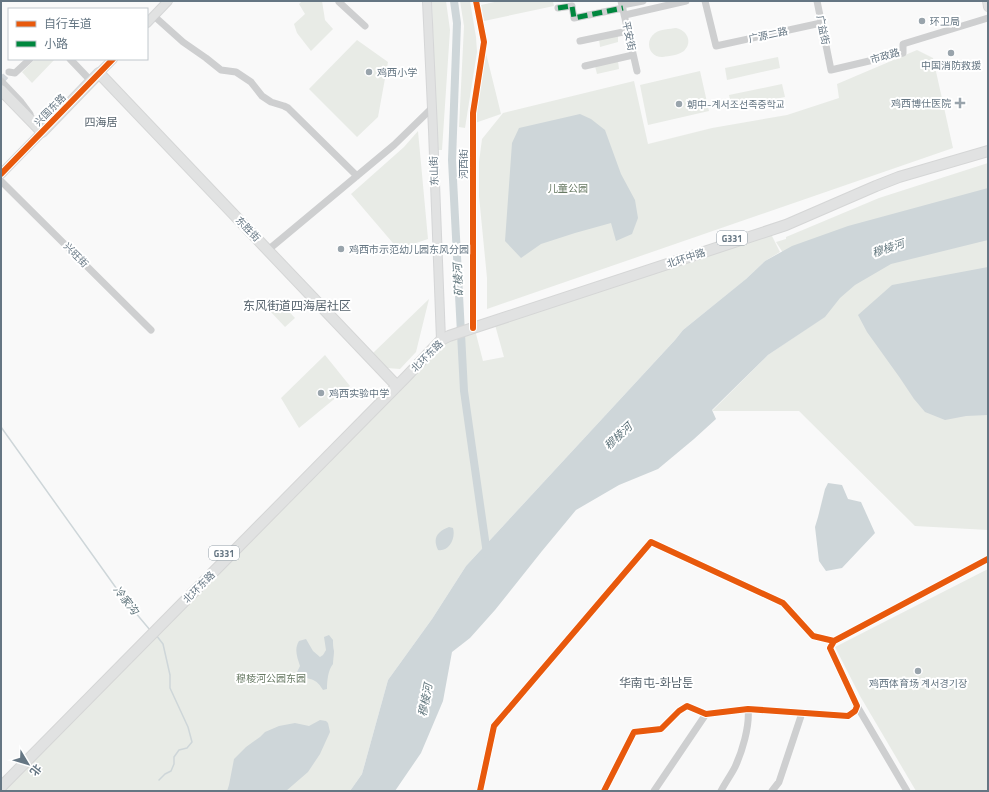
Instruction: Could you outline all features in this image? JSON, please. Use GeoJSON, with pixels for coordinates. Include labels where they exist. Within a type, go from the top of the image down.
{"type":"FeatureCollection","features":[{"type":"Feature","properties":{"kind":"highway","name":"兴国东路"},"geometry":{"type":"LineString","coordinates":[[42,132],[99,73]]}},
{"type":"Feature","properties":{"kind":"highway","name":"东胜街"},"geometry":{"type":"LineString","coordinates":[[99,73],[395,384]]}},
{"type":"Feature","properties":{"kind":"highway"},"geometry":{"type":"LineString","coordinates":[[1,90],[42,132]]}},
{"type":"Feature","properties":{"kind":"highway","name":"北环中路"},"geometry":{"type":"LineString","coordinates":[[473,326],[764,227],[808,211],[871,183],[988,146]]}},
{"type":"Feature","properties":{"kind":"highway","name":"北环中路"},"geometry":{"type":"LineString","coordinates":[[445,335],[786,225],[876,186],[988,150]]}},
{"type":"Feature","properties":{"kind":"highway","name":"北环东路"},"geometry":{"type":"LineString","coordinates":[[1,778],[445,335]]}},
{"type":"Feature","properties":{"kind":"highway","name":"北环东路"},"geometry":{"type":"LineString","coordinates":[[1,788],[395,384]]}},
{"type":"Feature","properties":{"kind":"main road"},"geometry":{"type":"LineString","coordinates":[[148,22],[168,1]]}},
{"type":"Feature","properties":{"kind":"main road","name":"东山街"},"geometry":{"type":"LineString","coordinates":[[427,1],[445,335]]}},
{"type":"Feature","properties":{"kind":"main road"},"geometry":{"type":"LineString","coordinates":[[987,1],[988,7]]}},
{"type":"Feature","properties":{"kind":"main road","name":"兴国东路"},"geometry":{"type":"LineString","coordinates":[[99,73],[112,60]]}},
{"type":"Feature","properties":{"kind":"main road","name":"兴国东路"},"geometry":{"type":"LineString","coordinates":[[1,174],[42,132]]}},
{"type":"Feature","properties":{"kind":"street","name":"河西街"},"geometry":{"type":"LineString","coordinates":[[473,326],[473,113],[484,42],[476,1]]}},
{"type":"Feature","properties":{"kind":"street"},"geometry":{"type":"LineString","coordinates":[[558,8],[572,6],[574,18],[643,1]]}},
{"type":"Feature","properties":{"kind":"street"},"geometry":{"type":"LineString","coordinates":[[623,7],[686,1]]}},
{"type":"Feature","properties":{"kind":"street","name":"广源二路"},"geometry":{"type":"LineString","coordinates":[[705,1],[716,46],[821,23]]}},
{"type":"Feature","properties":{"kind":"street","name":"广益街"},"geometry":{"type":"LineString","coordinates":[[817,1],[828,59]]}},
{"type":"Feature","properties":{"kind":"street"},"geometry":{"type":"LineString","coordinates":[[339,2],[365,26]]}},
{"type":"Feature","properties":{"kind":"street","name":"平安街"},"geometry":{"type":"LineString","coordinates":[[623,7],[637,71]]}},
{"type":"Feature","properties":{"kind":"street"},"geometry":{"type":"LineString","coordinates":[[154,16],[183,42],[221,70],[236,72],[251,82],[262,96],[271,102],[288,108],[357,176]]}},
{"type":"Feature","properties":{"kind":"street","name":"市政路"},"geometry":{"type":"LineString","coordinates":[[828,59],[831,70],[903,53],[903,44],[988,18]]}},
{"type":"Feature","properties":{"kind":"street"},"geometry":{"type":"LineString","coordinates":[[580,41],[628,31]]}},
{"type":"Feature","properties":{"kind":"street"},"geometry":{"type":"LineString","coordinates":[[585,66],[633,55]]}},
{"type":"Feature","properties":{"kind":"street"},"geometry":{"type":"LineString","coordinates":[[9,72],[15,73],[29,60]]}},
{"type":"Feature","properties":{"kind":"street"},"geometry":{"type":"LineString","coordinates":[[71,60],[91,81]]}},
{"type":"Feature","properties":{"kind":"street"},"geometry":{"type":"LineString","coordinates":[[1,81],[21,102],[42,132]]}},
{"type":"Feature","properties":{"kind":"street"},"geometry":{"type":"LineString","coordinates":[[268,250],[394,145],[432,108]]}},
{"type":"Feature","properties":{"kind":"street","name":"兴旺街"},"geometry":{"type":"LineString","coordinates":[[1,181],[151,330]]}},
{"type":"Feature","properties":{"kind":"street"},"geometry":{"type":"LineString","coordinates":[[480,791],[494,726],[651,542],[783,603],[813,636],[834,641]]}},
{"type":"Feature","properties":{"kind":"street"},"geometry":{"type":"LineString","coordinates":[[907,791],[857,706],[830,648],[834,641],[988,560]]}},
{"type":"Feature","properties":{"kind":"street"},"geometry":{"type":"LineString","coordinates":[[604,791],[634,732],[661,730],[679,711],[687,706],[706,714],[748,709],[864,717]]}},
{"type":"Feature","properties":{"kind":"street"},"geometry":{"type":"LineString","coordinates":[[848,716],[855,711],[857,706]]}},
{"type":"Feature","properties":{"kind":"street"},"geometry":{"type":"LineString","coordinates":[[721,791],[735,767],[743,747],[749,717],[748,709]]}},
{"type":"Feature","properties":{"kind":"street"},"geometry":{"type":"LineString","coordinates":[[772,791],[779,782],[802,713]]}},
{"type":"Feature","properties":{"kind":"street"},"geometry":{"type":"LineString","coordinates":[[654,791],[706,714]]}},
{"type":"Feature","properties":{"kind":"green space"},"geometry":{"type":"Polygon","coordinates":[[[302,1],[322,1],[325,20],[333,29],[311,51],[297,33],[294,24],[305,14],[299,4],[302,1]]]}},
{"type":"Feature","properties":{"kind":"green space"},"geometry":{"type":"Polygon","coordinates":[[[432,1],[446,1],[450,30],[442,150],[437,150],[432,1]]]}},
{"type":"Feature","properties":{"kind":"green space"},"geometry":{"type":"Polygon","coordinates":[[[460,1],[470,1],[477,52],[465,128],[459,127],[464,26],[460,1]]]}},
{"type":"Feature","properties":{"kind":"green space"},"geometry":{"type":"Polygon","coordinates":[[[499,1],[553,1],[554,6],[484,21],[481,5],[499,1]]]}},
{"type":"Feature","properties":{"kind":"green space"},"geometry":{"type":"Polygon","coordinates":[[[676,28],[683,31],[688,37],[687,48],[677,54],[663,57],[654,55],[651,52],[649,44],[652,36],[655,33],[665,29],[676,28]]]}},
{"type":"Feature","properties":{"kind":"green space"},"geometry":{"type":"Polygon","coordinates":[[[618,35],[618,42],[600,47],[599,39],[618,35]]]}},
{"type":"Feature","properties":{"kind":"green space","name":"鸡西小学"},"geometry":{"type":"Polygon","coordinates":[[[357,40],[388,62],[378,117],[357,137],[309,89],[357,40]]]}},
{"type":"Feature","properties":{"kind":"green space"},"geometry":{"type":"Polygon","coordinates":[[[485,49],[501,114],[475,123],[485,49]]]}},
{"type":"Feature","properties":{"kind":"green space","name":"儿童公园"},"geometry":{"type":"Polygon","coordinates":[[[917,50],[933,58],[953,148],[487,309],[487,278],[479,196],[479,162],[482,139],[503,113],[634,81],[648,144],[712,128],[787,115],[839,98],[837,84],[917,50]]]}},
{"type":"Feature","properties":{"kind":"green space"},"geometry":{"type":"Polygon","coordinates":[[[778,57],[780,68],[727,80],[725,68],[778,57]]]}},
{"type":"Feature","properties":{"kind":"green space"},"geometry":{"type":"Polygon","coordinates":[[[34,60],[54,60],[32,83],[22,72],[34,60]]]}},
{"type":"Feature","properties":{"kind":"green space"},"geometry":{"type":"Polygon","coordinates":[[[618,61],[619,69],[597,74],[595,66],[618,61]]]}},
{"type":"Feature","properties":{"kind":"green space"},"geometry":{"type":"Polygon","coordinates":[[[700,71],[709,111],[648,125],[640,85],[700,71]]]}},
{"type":"Feature","properties":{"kind":"green space"},"geometry":{"type":"Polygon","coordinates":[[[782,84],[785,97],[732,108],[729,95],[782,84]]]}},
{"type":"Feature","properties":{"kind":"green space"},"geometry":{"type":"Polygon","coordinates":[[[418,131],[428,239],[398,249],[351,194],[404,147],[418,131]]]}},
{"type":"Feature","properties":{"kind":"green space"},"geometry":{"type":"Polygon","coordinates":[[[988,163],[988,530],[915,526],[799,411],[712,411],[768,355],[824,317],[776,242],[879,198],[988,163]]]}},
{"type":"Feature","properties":{"kind":"green space","name":"穆棱河公园东园"},"geometry":{"type":"Polygon","coordinates":[[[771,234],[780,252],[765,261],[745,280],[683,330],[466,566],[432,619],[388,680],[362,774],[350,791],[1,791],[443,341],[475,330],[483,361],[504,357],[495,325],[771,234]]]}},
{"type":"Feature","properties":{"kind":"green space"},"geometry":{"type":"Polygon","coordinates":[[[429,299],[416,352],[400,369],[387,368],[373,353],[429,299]]]}},
{"type":"Feature","properties":{"kind":"green space"},"geometry":{"type":"Polygon","coordinates":[[[279,301],[295,318],[285,327],[269,310],[279,301]]]}},
{"type":"Feature","properties":{"kind":"green space"},"geometry":{"type":"Polygon","coordinates":[[[325,355],[350,386],[299,428],[281,398],[325,355]]]}},
{"type":"Feature","properties":{"kind":"green space","name":"鸡西体育场 계서경기장"},"geometry":{"type":"Polygon","coordinates":[[[988,569],[988,791],[916,791],[860,696],[835,647],[988,569]]]}},
{"type":"Feature","properties":{"kind":"water"},"geometry":{"type":"Polygon","coordinates":[[[580,114],[591,119],[605,130],[621,174],[635,200],[638,218],[632,234],[616,241],[611,223],[541,244],[521,258],[505,241],[512,143],[519,128],[580,114]]]}},
{"type":"Feature","properties":{"kind":"water","name":"穆棱河"},"geometry":{"type":"Polygon","coordinates":[[[988,188],[988,240],[891,264],[855,285],[840,298],[825,317],[768,355],[712,410],[716,419],[658,469],[619,485],[576,510],[495,610],[470,638],[452,652],[443,701],[421,753],[395,791],[350,791],[362,774],[388,680],[432,619],[466,566],[683,330],[746,279],[765,261],[792,246],[848,226],[988,188]]]}},
{"type":"Feature","properties":{"kind":"water"},"geometry":{"type":"Polygon","coordinates":[[[988,267],[988,415],[966,416],[945,420],[925,412],[914,399],[867,332],[858,315],[892,285],[988,267]]]}},
{"type":"Feature","properties":{"kind":"water"},"geometry":{"type":"Polygon","coordinates":[[[828,483],[842,485],[848,499],[861,502],[875,533],[842,568],[826,571],[819,561],[815,527],[828,483]]]}},
{"type":"Feature","properties":{"kind":"water"},"geometry":{"type":"Polygon","coordinates":[[[449,527],[453,528],[454,532],[451,544],[445,549],[438,550],[436,546],[437,536],[449,527]]]}},
{"type":"Feature","properties":{"kind":"water"},"geometry":{"type":"Polygon","coordinates":[[[329,635],[333,640],[334,653],[333,664],[328,676],[327,689],[323,690],[317,682],[310,679],[303,677],[298,679],[294,678],[300,666],[296,650],[299,641],[306,639],[313,651],[320,657],[326,650],[324,637],[329,635]]]}},
{"type":"Feature","properties":{"kind":"water"},"geometry":{"type":"Polygon","coordinates":[[[320,720],[328,723],[330,732],[320,754],[308,772],[286,791],[227,791],[234,759],[265,732],[279,726],[295,723],[309,726],[320,720]]]}},
{"type":"Feature","properties":{"kind":"waterway","name":"矿棱河"},"geometry":{"type":"LineString","coordinates":[[454,1],[457,23],[452,160],[464,391],[487,554]]}},
{"type":"Feature","properties":{"kind":"waterway","name":"冷家沟"},"geometry":{"type":"LineString","coordinates":[[1,427],[124,599],[150,630]]}},
{"type":"Feature","properties":{"kind":"waterway","name":"冷家沟"},"geometry":{"type":"LineString","coordinates":[[156,635],[163,644],[170,675],[170,688],[188,727],[192,742],[187,748],[179,750],[174,757],[174,764],[171,771],[159,780]]}},
{"type":"Feature","properties":{"kind":"tunnel"},"geometry":{"type":"LineString","coordinates":[[1,81],[9,72]]}},
{"type":"Feature","properties":{"kind":"marked path"},"geometry":{"type":"LineString","coordinates":[[558,8],[572,6],[574,18],[623,8]]}},
{"type":"Feature","properties":{"kind":"cycle path"},"geometry":{"type":"LineString","coordinates":[[473,328],[473,113],[484,42],[476,1]]}},
{"type":"Feature","properties":{"kind":"cycle path"},"geometry":{"type":"LineString","coordinates":[[1,174],[112,60]]}},
{"type":"Feature","properties":{"kind":"cycle path"},"geometry":{"type":"LineString","coordinates":[[480,791],[494,726],[651,542],[783,603],[813,636],[834,641]]}},
{"type":"Feature","properties":{"kind":"cycle path"},"geometry":{"type":"LineString","coordinates":[[604,791],[634,732],[661,729],[679,711],[687,706],[706,714],[748,709],[848,716],[855,711],[857,706],[830,648],[834,641],[988,559]]}},
{"type":"Feature","properties":{"kind":"place","name":"环卫局"},"geometry":{"type":"Point","coordinates":[922,21]}},
{"type":"Feature","properties":{"kind":"place","name":"中国消防救援"},"geometry":{"type":"Point","coordinates":[951,53]}},
{"type":"Feature","properties":{"kind":"place","name":"鸡西小学"},"geometry":{"type":"Point","coordinates":[369,72]}},
{"type":"Feature","properties":{"kind":"place","name":"鸡西博仕医院"},"geometry":{"type":"Point","coordinates":[960,103]}},
{"type":"Feature","properties":{"kind":"place","name":"朝中-계서조선족중학교"},"geometry":{"type":"Point","coordinates":[679,104]}},
{"type":"Feature","properties":{"kind":"place","name":"鸡西市示范幼儿园东风分园"},"geometry":{"type":"Point","coordinates":[341,249]}},
{"type":"Feature","properties":{"kind":"place","name":"鸡西实验中学"},"geometry":{"type":"Point","coordinates":[321,393]}},
{"type":"Feature","properties":{"kind":"place","name":"鸡西体育场 계서경기장"},"geometry":{"type":"Point","coordinates":[918,671]}},
{"type":"Feature","properties":{"kind":"district","name":"四海居"},"geometry":{"type":"Point","coordinates":[101,122]}},
{"type":"Feature","properties":{"kind":"district","name":"东风街道四海居社区"},"geometry":{"type":"Point","coordinates":[297,305]}},
{"type":"Feature","properties":{"kind":"district","name":"华南屯-화남툰"},"geometry":{"type":"Point","coordinates":[656,682]}}]}
